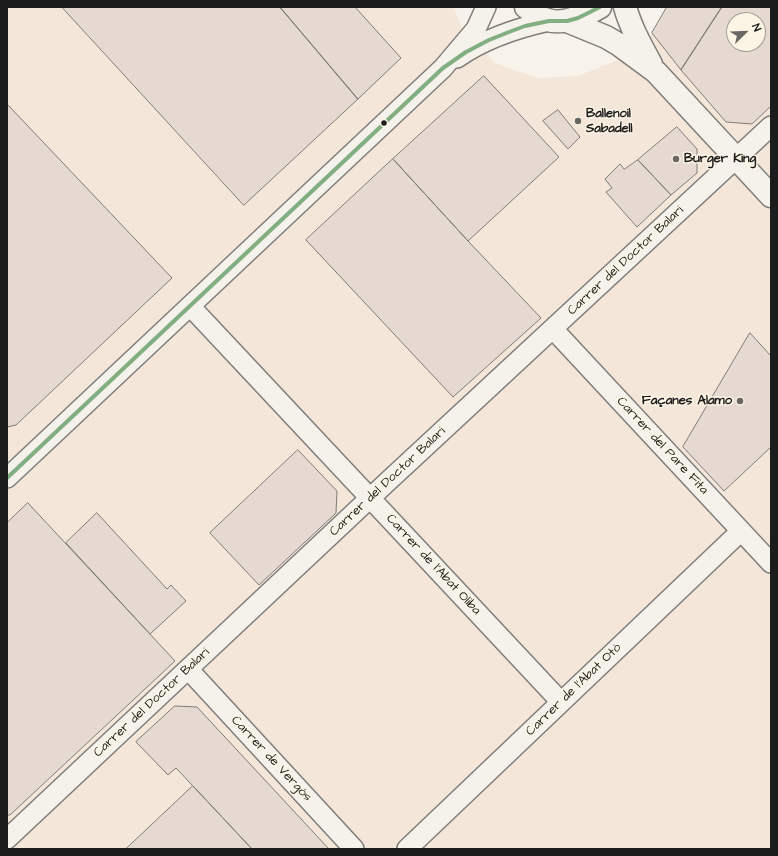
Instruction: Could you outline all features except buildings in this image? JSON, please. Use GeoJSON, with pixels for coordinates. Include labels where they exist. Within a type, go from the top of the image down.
{"type":"FeatureCollection","features":[{"type":"Feature","properties":{"kind":"main road"},"geometry":{"type":"LineString","coordinates":[[526,7],[532,12],[606,37],[656,72],[771,196]]}},
{"type":"Feature","properties":{"kind":"main road"},"geometry":{"type":"LineString","coordinates":[[558,21],[578,18],[600,7]]}},
{"type":"Feature","properties":{"kind":"main road"},"geometry":{"type":"LineString","coordinates":[[625,7],[634,32],[656,72]]}},
{"type":"Feature","properties":{"kind":"street"},"geometry":{"type":"LineString","coordinates":[[7,478],[443,68],[476,29],[486,7]]}},
{"type":"Feature","properties":{"kind":"street"},"geometry":{"type":"LineString","coordinates":[[443,68],[466,52],[490,40],[525,26],[558,21]]}},
{"type":"Feature","properties":{"kind":"street","name":"Carrer del Doctor Balari"},"geometry":{"type":"LineString","coordinates":[[7,839],[370,498],[771,126]]}},
{"type":"Feature","properties":{"kind":"street","name":"Carrer de l'Abat Oliba"},"geometry":{"type":"LineString","coordinates":[[190,306],[561,702]]}},
{"type":"Feature","properties":{"kind":"street","name":"Carrer del Pare Fita"},"geometry":{"type":"LineString","coordinates":[[553,329],[771,563]]}},
{"type":"Feature","properties":{"kind":"street","name":"Carrer de l'Abat Otó"},"geometry":{"type":"LineString","coordinates":[[407,849],[741,531]]}},
{"type":"Feature","properties":{"kind":"street","name":"Carrer de Vergós"},"geometry":{"type":"LineString","coordinates":[[188,669],[354,849]]}},
{"type":"Feature","properties":{"kind":"shaded area"},"geometry":{"type":"Polygon","coordinates":[[[7,7],[453,7],[461,25],[495,63],[539,78],[578,76],[611,63],[638,48],[652,33],[667,7],[771,7],[771,849],[7,849],[7,7]]]}},
{"type":"Feature","properties":{"kind":"transit line"},"geometry":{"type":"LineString","coordinates":[[7,478],[443,68],[466,52],[509,32],[525,26],[549,21],[567,21],[578,18],[600,7]]}},
{"type":"Feature","properties":{"kind":"place","name":"Ballenoil Sabadell"},"geometry":{"type":"Point","coordinates":[578,121]}},
{"type":"Feature","properties":{"kind":"place","name":"Burger King"},"geometry":{"type":"Point","coordinates":[676,159]}},
{"type":"Feature","properties":{"kind":"place","name":"Façanes Alamo"},"geometry":{"type":"Point","coordinates":[740,401]}}]}
